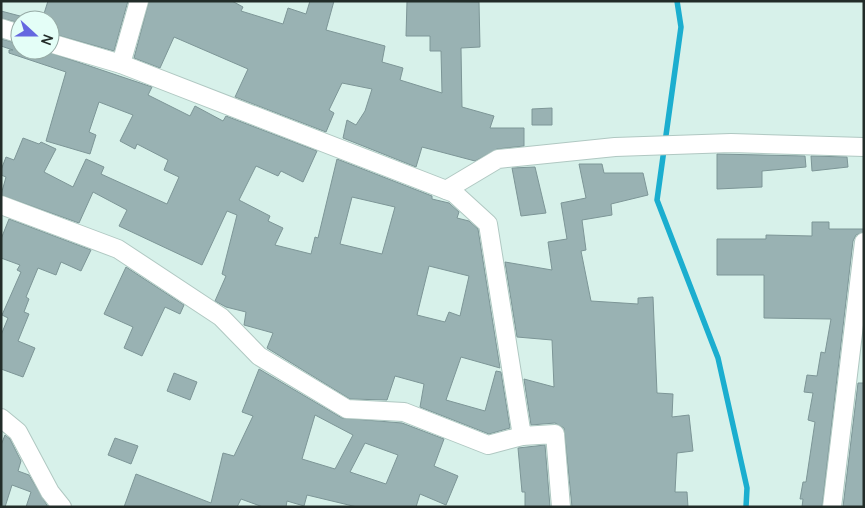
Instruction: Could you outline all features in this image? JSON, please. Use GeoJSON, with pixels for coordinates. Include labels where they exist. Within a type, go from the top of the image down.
{"type":"FeatureCollection","features":[{"type":"Feature","properties":{"kind":"street"},"geometry":{"type":"LineString","coordinates":[[121,64],[139,1]]}},
{"type":"Feature","properties":{"kind":"street"},"geometry":{"type":"LineString","coordinates":[[60,46],[121,64],[454,193],[488,224],[522,436]]}},
{"type":"Feature","properties":{"kind":"street"},"geometry":{"type":"LineString","coordinates":[[446,190],[498,159],[614,147],[730,143],[864,147]]}},
{"type":"Feature","properties":{"kind":"street"},"geometry":{"type":"LineString","coordinates":[[1,206],[118,249],[221,317],[259,356],[347,409],[404,412],[488,445],[522,436],[555,434],[561,507]]}},
{"type":"Feature","properties":{"kind":"street"},"geometry":{"type":"LineString","coordinates":[[832,507],[864,242]]}},
{"type":"Feature","properties":{"kind":"street"},"geometry":{"type":"LineString","coordinates":[[1,418],[18,432],[49,499],[62,507]]}},
{"type":"Feature","properties":{"kind":"building"},"geometry":{"type":"Polygon","coordinates":[[[48,1],[128,1],[114,51],[60,36],[60,10],[45,10],[48,1]]]}},
{"type":"Feature","properties":{"kind":"building"},"geometry":{"type":"Polygon","coordinates":[[[149,1],[232,1],[243,7],[241,11],[283,24],[288,8],[306,14],[310,1],[334,1],[326,30],[385,46],[382,62],[403,68],[400,80],[442,93],[441,51],[430,51],[430,36],[406,36],[407,1],[479,2],[480,47],[461,48],[462,107],[494,116],[490,128],[524,128],[524,146],[497,149],[475,161],[422,147],[416,167],[343,138],[347,120],[356,125],[365,111],[372,89],[342,83],[329,110],[334,113],[326,132],[235,97],[248,69],[174,37],[160,68],[134,58],[149,1]]]}},
{"type":"Feature","properties":{"kind":"building"},"geometry":{"type":"Polygon","coordinates":[[[1,11],[10,13],[10,20],[1,18],[1,11]]]}},
{"type":"Feature","properties":{"kind":"building"},"geometry":{"type":"Polygon","coordinates":[[[1,39],[10,41],[10,49],[1,46],[1,39]]]}},
{"type":"Feature","properties":{"kind":"building"},"geometry":{"type":"Polygon","coordinates":[[[60,56],[152,87],[148,95],[190,116],[195,106],[223,121],[226,116],[317,151],[303,182],[281,171],[278,176],[256,166],[239,200],[270,216],[268,221],[283,228],[275,245],[311,254],[315,237],[318,238],[337,159],[432,196],[432,199],[449,203],[459,212],[457,218],[469,221],[478,229],[500,368],[461,357],[446,400],[485,411],[496,371],[501,372],[510,428],[489,434],[420,407],[424,384],[395,376],[387,400],[350,399],[267,348],[273,333],[244,325],[246,312],[226,307],[215,301],[226,276],[222,274],[237,215],[227,211],[202,265],[119,226],[127,210],[93,192],[79,223],[1,195],[6,177],[1,175],[1,170],[6,157],[14,160],[23,138],[39,144],[41,142],[56,149],[44,172],[73,187],[86,159],[104,167],[101,174],[167,204],[179,177],[164,170],[168,160],[137,144],[135,149],[120,141],[133,115],[99,102],[89,132],[96,135],[90,154],[46,141],[66,72],[30,60],[60,60],[60,56]],[[352,197],[340,244],[382,254],[395,207],[352,197]],[[429,266],[417,315],[445,322],[449,312],[460,316],[469,276],[429,266]]]}},
{"type":"Feature","properties":{"kind":"building"},"geometry":{"type":"Polygon","coordinates":[[[552,108],[552,125],[532,125],[532,109],[552,108]]]}},
{"type":"Feature","properties":{"kind":"building"},"geometry":{"type":"Polygon","coordinates":[[[717,154],[805,156],[806,167],[762,171],[762,187],[717,189],[717,154]]]}},
{"type":"Feature","properties":{"kind":"building"},"geometry":{"type":"Polygon","coordinates":[[[811,156],[847,157],[848,167],[812,171],[811,156]]]}},
{"type":"Feature","properties":{"kind":"building"},"geometry":{"type":"Polygon","coordinates":[[[579,164],[602,164],[604,173],[643,173],[648,195],[611,204],[612,215],[582,220],[586,250],[581,251],[591,301],[638,304],[638,298],[653,297],[657,393],[673,394],[672,417],[689,415],[693,451],[677,453],[675,492],[687,492],[688,507],[572,507],[564,428],[555,423],[531,425],[524,379],[554,387],[552,340],[517,337],[505,262],[552,270],[548,242],[567,239],[561,203],[586,198],[579,164]]]}},
{"type":"Feature","properties":{"kind":"building"},"geometry":{"type":"Polygon","coordinates":[[[535,167],[546,213],[521,216],[512,168],[535,167]]]}},
{"type":"Feature","properties":{"kind":"building"},"geometry":{"type":"Polygon","coordinates":[[[9,219],[91,250],[81,271],[61,262],[56,275],[38,268],[26,297],[29,299],[24,312],[29,314],[18,341],[35,348],[23,377],[1,369],[1,335],[8,318],[2,315],[21,272],[17,270],[20,265],[1,258],[1,239],[9,219]]]}},
{"type":"Feature","properties":{"kind":"building"},"geometry":{"type":"Polygon","coordinates":[[[812,222],[829,222],[829,229],[864,229],[864,232],[856,235],[853,241],[822,507],[802,507],[803,499],[800,499],[803,482],[806,482],[815,422],[808,420],[813,393],[804,392],[807,375],[817,376],[821,352],[825,353],[831,319],[764,318],[764,275],[717,275],[717,239],[766,239],[766,235],[812,236],[812,222]]]}},
{"type":"Feature","properties":{"kind":"building"},"geometry":{"type":"Polygon","coordinates":[[[126,267],[184,305],[180,314],[165,307],[142,356],[124,348],[133,327],[104,314],[126,267]]]}},
{"type":"Feature","properties":{"kind":"building"},"geometry":{"type":"Polygon","coordinates":[[[259,369],[342,418],[402,423],[444,439],[434,466],[458,476],[446,505],[420,494],[416,507],[357,507],[307,495],[304,506],[287,501],[286,507],[263,507],[241,499],[237,507],[124,507],[136,474],[211,503],[223,453],[234,456],[253,416],[242,412],[259,369]],[[315,415],[302,459],[335,469],[353,435],[315,415]],[[365,443],[350,472],[386,484],[398,455],[365,443]]]}},
{"type":"Feature","properties":{"kind":"building"},"geometry":{"type":"Polygon","coordinates":[[[174,373],[197,382],[190,400],[167,391],[174,373]]]}},
{"type":"Feature","properties":{"kind":"building"},"geometry":{"type":"Polygon","coordinates":[[[858,383],[864,383],[864,507],[843,507],[858,383]]]}},
{"type":"Feature","properties":{"kind":"building"},"geometry":{"type":"Polygon","coordinates":[[[5,435],[10,439],[21,461],[18,471],[29,475],[48,507],[26,507],[31,492],[12,485],[5,507],[1,507],[1,445],[5,435]]]}},
{"type":"Feature","properties":{"kind":"building"},"geometry":{"type":"Polygon","coordinates":[[[115,438],[138,446],[131,464],[108,455],[115,438]]]}},
{"type":"Feature","properties":{"kind":"building"},"geometry":{"type":"Polygon","coordinates":[[[545,445],[550,507],[525,507],[525,492],[522,492],[518,448],[545,445]]]}},
{"type":"Feature","properties":{"kind":"waterway"},"geometry":{"type":"LineString","coordinates":[[677,1],[681,27],[657,200],[718,358],[747,488],[746,507]]}}]}
